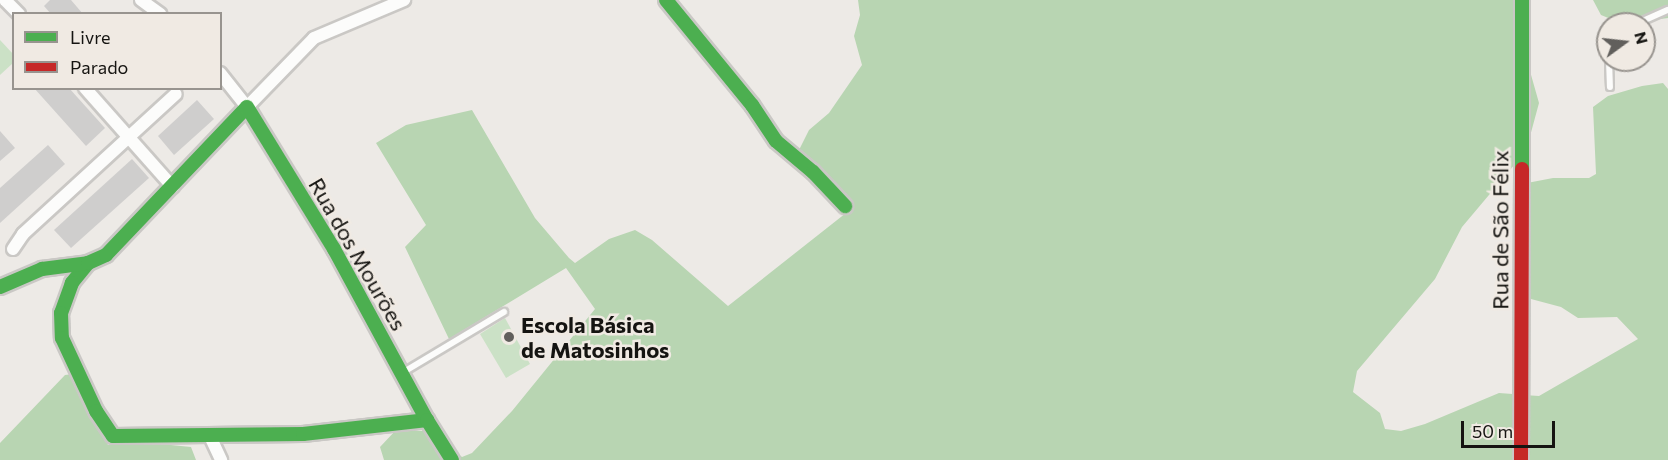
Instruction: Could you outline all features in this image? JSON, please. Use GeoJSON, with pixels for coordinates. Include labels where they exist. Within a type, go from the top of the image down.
{"type":"FeatureCollection","features":[{"type":"Feature","properties":{"kind":"street"},"geometry":{"type":"LineString","coordinates":[[5,0],[17,12]]}},
{"type":"Feature","properties":{"kind":"street"},"geometry":{"type":"LineString","coordinates":[[141,0],[157,12]]}},
{"type":"Feature","properties":{"kind":"street"},"geometry":{"type":"LineString","coordinates":[[404,0],[314,38],[112,249],[88,263],[72,284],[61,313],[62,338],[96,411],[113,436],[303,434],[428,420]]}},
{"type":"Feature","properties":{"kind":"street"},"geometry":{"type":"LineString","coordinates":[[666,0],[752,105],[776,141],[813,172],[845,206]]}},
{"type":"Feature","properties":{"kind":"street","name":"Rua de São Félix"},"geometry":{"type":"LineString","coordinates":[[1521,460],[1522,0]]}},
{"type":"Feature","properties":{"kind":"street","name":"Rua dos Mourões"},"geometry":{"type":"LineString","coordinates":[[222,76],[247,107],[334,249],[452,460]]}},
{"type":"Feature","properties":{"kind":"street"},"geometry":{"type":"LineString","coordinates":[[87,90],[173,187]]}},
{"type":"Feature","properties":{"kind":"street"},"geometry":{"type":"LineString","coordinates":[[13,249],[23,234],[176,94]]}},
{"type":"Feature","properties":{"kind":"street"},"geometry":{"type":"LineString","coordinates":[[0,287],[42,269],[88,263]]}},
{"type":"Feature","properties":{"kind":"street"},"geometry":{"type":"LineString","coordinates":[[209,434],[221,460]]}},
{"type":"Feature","properties":{"kind":"lane"},"geometry":{"type":"LineString","coordinates":[[1610,72],[1610,87]]}},
{"type":"Feature","properties":{"kind":"lane"},"geometry":{"type":"LineString","coordinates":[[402,373],[504,312]]}},
{"type":"Feature","properties":{"kind":"green space"},"geometry":{"type":"Polygon","coordinates":[[[858,0],[1517,0],[1522,43],[1539,103],[1526,151],[1462,227],[1435,279],[1357,371],[1353,392],[1380,413],[1385,429],[1401,431],[1425,424],[1499,393],[1539,396],[1638,339],[1617,317],[1578,318],[1561,307],[1531,299],[1525,292],[1527,183],[1553,178],[1589,178],[1596,174],[1593,107],[1608,96],[1642,86],[1663,83],[1668,89],[1668,460],[384,460],[380,447],[396,430],[426,431],[442,440],[462,457],[472,453],[512,411],[595,309],[566,268],[449,339],[405,247],[426,225],[376,143],[406,125],[472,110],[535,218],[575,263],[609,239],[635,230],[652,240],[728,306],[846,213],[850,199],[799,150],[809,130],[829,113],[862,65],[854,36],[860,15],[858,0]]]}},
{"type":"Feature","properties":{"kind":"green space"},"geometry":{"type":"Polygon","coordinates":[[[1593,0],[1668,0],[1668,18],[1656,20],[1656,12],[1599,12],[1593,0]]]}},
{"type":"Feature","properties":{"kind":"green space"},"geometry":{"type":"Polygon","coordinates":[[[0,40],[12,53],[12,64],[0,75],[0,40]]]}},
{"type":"Feature","properties":{"kind":"green space"},"geometry":{"type":"Polygon","coordinates":[[[505,318],[530,364],[506,378],[480,334],[505,318]]]}},
{"type":"Feature","properties":{"kind":"green space"},"geometry":{"type":"Polygon","coordinates":[[[73,374],[89,401],[108,445],[191,447],[196,460],[0,460],[0,443],[65,375],[73,374]]]}},
{"type":"Feature","properties":{"kind":"building"},"geometry":{"type":"Polygon","coordinates":[[[50,0],[71,0],[81,12],[49,12],[44,6],[50,0]]]}},
{"type":"Feature","properties":{"kind":"building"},"geometry":{"type":"Polygon","coordinates":[[[36,90],[71,90],[105,128],[86,146],[36,90]]]}},
{"type":"Feature","properties":{"kind":"building"},"geometry":{"type":"Polygon","coordinates":[[[197,100],[214,119],[174,155],[158,136],[197,100]]]}},
{"type":"Feature","properties":{"kind":"building"},"geometry":{"type":"Polygon","coordinates":[[[0,131],[15,148],[0,161],[0,131]]]}},
{"type":"Feature","properties":{"kind":"building"},"geometry":{"type":"Polygon","coordinates":[[[48,145],[65,164],[0,223],[0,188],[48,145]]]}},
{"type":"Feature","properties":{"kind":"building"},"geometry":{"type":"Polygon","coordinates":[[[132,159],[149,178],[71,248],[54,230],[132,159]]]}},
{"type":"Feature","properties":{"kind":"traffic: fast"},"geometry":{"type":"LineString","coordinates":[[666,0],[752,105],[776,141],[813,172],[845,206]]}},
{"type":"Feature","properties":{"kind":"traffic: fast"},"geometry":{"type":"LineString","coordinates":[[1522,0],[1522,169]]}},
{"type":"Feature","properties":{"kind":"traffic: fast"},"geometry":{"type":"LineString","coordinates":[[0,287],[42,269],[88,263],[106,255],[247,107],[334,249],[427,420],[452,460]]}},
{"type":"Feature","properties":{"kind":"traffic: fast"},"geometry":{"type":"LineString","coordinates":[[88,263],[72,283],[61,313],[62,338],[96,411],[113,436],[303,434],[427,420]]}},
{"type":"Feature","properties":{"kind":"traffic: jam"},"geometry":{"type":"LineString","coordinates":[[1521,460],[1522,169]]}},
{"type":"Feature","properties":{"kind":"place","name":"Escola Básica de Matosinhos"},"geometry":{"type":"Point","coordinates":[509,337]}}]}
